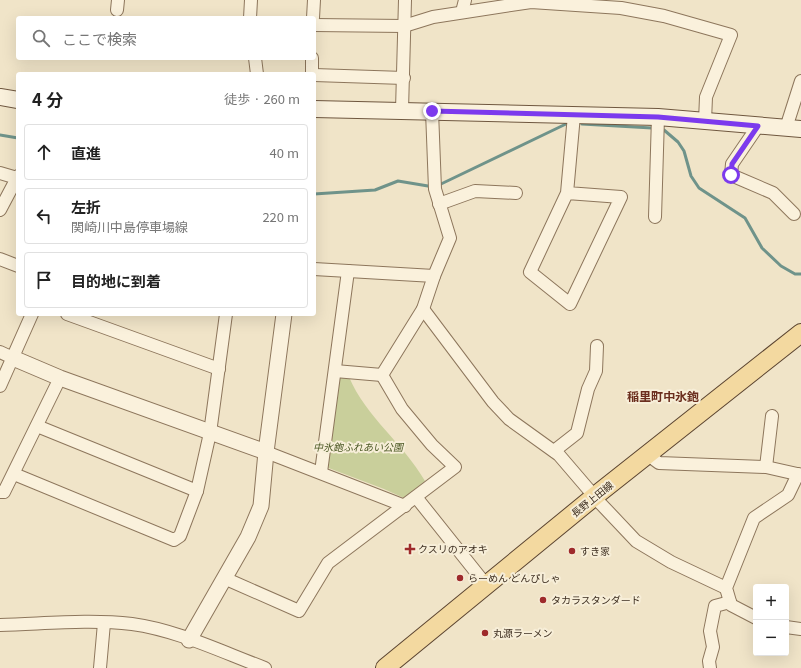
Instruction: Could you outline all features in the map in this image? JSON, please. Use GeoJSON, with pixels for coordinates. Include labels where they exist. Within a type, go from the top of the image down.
{"type":"FeatureCollection","features":[{"type":"Feature","properties":{"kind":"main road"},"geometry":{"type":"LineString","coordinates":[[0,97],[16,100]]}},
{"type":"Feature","properties":{"kind":"main road"},"geometry":{"type":"LineString","coordinates":[[316,109],[658,117],[794,129]]}},
{"type":"Feature","properties":{"kind":"main road","name":"長野上田線"},"geometry":{"type":"LineString","coordinates":[[385,668],[595,496],[801,333]]}},
{"type":"Feature","properties":{"kind":"street"},"geometry":{"type":"LineString","coordinates":[[250,16],[251,0]]}},
{"type":"Feature","properties":{"kind":"street"},"geometry":{"type":"LineString","coordinates":[[313,16],[314,0]]}},
{"type":"Feature","properties":{"kind":"street"},"geometry":{"type":"LineString","coordinates":[[402,110],[405,0]]}},
{"type":"Feature","properties":{"kind":"street"},"geometry":{"type":"LineString","coordinates":[[462,12],[465,0]]}},
{"type":"Feature","properties":{"kind":"street"},"geometry":{"type":"LineString","coordinates":[[316,25],[404,26],[433,17],[531,2],[621,8],[664,16],[731,35],[706,97],[705,121]]}},
{"type":"Feature","properties":{"kind":"street"},"geometry":{"type":"LineString","coordinates":[[255,60],[257,72]]}},
{"type":"Feature","properties":{"kind":"street"},"geometry":{"type":"LineString","coordinates":[[312,60],[313,72]]}},
{"type":"Feature","properties":{"kind":"street"},"geometry":{"type":"LineString","coordinates":[[316,75],[404,78]]}},
{"type":"Feature","properties":{"kind":"street"},"geometry":{"type":"LineString","coordinates":[[794,129],[801,81]]}},
{"type":"Feature","properties":{"kind":"street"},"geometry":{"type":"LineString","coordinates":[[382,375],[424,309],[434,276],[450,238],[435,189],[432,111]]}},
{"type":"Feature","properties":{"kind":"street"},"geometry":{"type":"LineString","coordinates":[[567,193],[620,197],[570,304],[530,272],[567,193],[574,115]]}},
{"type":"Feature","properties":{"kind":"street"},"geometry":{"type":"LineString","coordinates":[[655,217],[658,117]]}},
{"type":"Feature","properties":{"kind":"street"},"geometry":{"type":"LineString","coordinates":[[758,126],[732,164],[731,175],[773,193],[794,214]]}},
{"type":"Feature","properties":{"kind":"street"},"geometry":{"type":"LineString","coordinates":[[0,174],[16,177]]}},
{"type":"Feature","properties":{"kind":"street"},"geometry":{"type":"LineString","coordinates":[[0,210],[16,179]]}},
{"type":"Feature","properties":{"kind":"street"},"geometry":{"type":"LineString","coordinates":[[439,204],[475,191],[516,193]]}},
{"type":"Feature","properties":{"kind":"street"},"geometry":{"type":"LineString","coordinates":[[0,259],[16,265]]}},
{"type":"Feature","properties":{"kind":"street"},"geometry":{"type":"LineString","coordinates":[[316,269],[434,276]]}},
{"type":"Feature","properties":{"kind":"street"},"geometry":{"type":"LineString","coordinates":[[321,472],[348,271]]}},
{"type":"Feature","properties":{"kind":"street"},"geometry":{"type":"LineString","coordinates":[[424,309],[504,413],[554,451],[636,541],[671,562],[726,588]]}},
{"type":"Feature","properties":{"kind":"street"},"geometry":{"type":"LineString","coordinates":[[0,386],[7,355],[31,316]]}},
{"type":"Feature","properties":{"kind":"street"},"geometry":{"type":"LineString","coordinates":[[14,474],[174,540],[180,536],[197,491],[210,433],[225,316]]}},
{"type":"Feature","properties":{"kind":"street"},"geometry":{"type":"LineString","coordinates":[[189,640],[248,537],[261,506],[266,452],[284,316]]}},
{"type":"Feature","properties":{"kind":"street"},"geometry":{"type":"LineString","coordinates":[[85,317],[219,369]]}},
{"type":"Feature","properties":{"kind":"street"},"geometry":{"type":"LineString","coordinates":[[554,451],[577,433],[588,390],[596,371],[597,346]]}},
{"type":"Feature","properties":{"kind":"street"},"geometry":{"type":"LineString","coordinates":[[7,355],[60,378],[321,472],[405,506]]}},
{"type":"Feature","properties":{"kind":"street"},"geometry":{"type":"LineString","coordinates":[[335,371],[382,375]]}},
{"type":"Feature","properties":{"kind":"street"},"geometry":{"type":"LineString","coordinates":[[224,578],[299,611],[328,563],[455,467],[432,444],[402,409],[382,375]]}},
{"type":"Feature","properties":{"kind":"street"},"geometry":{"type":"LineString","coordinates":[[0,492],[4,492],[14,474],[60,378]]}},
{"type":"Feature","properties":{"kind":"street"},"geometry":{"type":"LineString","coordinates":[[766,467],[772,416]]}},
{"type":"Feature","properties":{"kind":"street"},"geometry":{"type":"LineString","coordinates":[[37,426],[197,491]]}},
{"type":"Feature","properties":{"kind":"street"},"geometry":{"type":"LineString","coordinates":[[648,455],[659,463],[766,467],[800,474],[788,496],[754,518],[726,588],[731,605],[753,616]]}},
{"type":"Feature","properties":{"kind":"street"},"geometry":{"type":"LineString","coordinates":[[416,497],[487,586]]}},
{"type":"Feature","properties":{"kind":"street"},"geometry":{"type":"LineString","coordinates":[[710,668],[709,661],[713,647],[710,631],[715,606],[730,602]]}},
{"type":"Feature","properties":{"kind":"street"},"geometry":{"type":"LineString","coordinates":[[100,668],[104,623]]}},
{"type":"Feature","properties":{"kind":"street"},"geometry":{"type":"LineString","coordinates":[[0,625],[104,623],[132,624],[189,640],[265,668]]}},
{"type":"Feature","properties":{"kind":"street"},"geometry":{"type":"LineString","coordinates":[[789,627],[801,629]]}},
{"type":"Feature","properties":{"kind":"green space","name":"中氷鉋ふれあい公園"},"geometry":{"type":"Polygon","coordinates":[[[340,375],[349,377],[365,405],[406,454],[425,481],[404,498],[326,467],[337,384],[340,375]]]}},
{"type":"Feature","properties":{"kind":"waterway"},"geometry":{"type":"LineString","coordinates":[[441,184],[568,123]]}},
{"type":"Feature","properties":{"kind":"waterway"},"geometry":{"type":"LineString","coordinates":[[582,124],[652,128]]}},
{"type":"Feature","properties":{"kind":"waterway"},"geometry":{"type":"LineString","coordinates":[[664,130],[678,142],[684,151],[691,176],[699,188],[745,218],[762,248],[781,266],[795,274],[801,274]]}},
{"type":"Feature","properties":{"kind":"waterway"},"geometry":{"type":"LineString","coordinates":[[0,135],[16,138]]}},
{"type":"Feature","properties":{"kind":"waterway"},"geometry":{"type":"LineString","coordinates":[[316,194],[375,190],[398,181],[428,186]]}},
{"type":"Feature","properties":{"kind":"place","name":"クスリのアオキ"},"geometry":{"type":"Point","coordinates":[410,549]}},
{"type":"Feature","properties":{"kind":"place","name":"すき家"},"geometry":{"type":"Point","coordinates":[572,551]}},
{"type":"Feature","properties":{"kind":"place","name":"らーめん どんぴしゃ"},"geometry":{"type":"Point","coordinates":[460,578]}},
{"type":"Feature","properties":{"kind":"place","name":"タカラスタンダード"},"geometry":{"type":"Point","coordinates":[543,600]}},
{"type":"Feature","properties":{"kind":"place","name":"丸源ラーメン"},"geometry":{"type":"Point","coordinates":[485,633]}},
{"type":"Feature","properties":{"kind":"district","name":"稲里町中氷鉋"},"geometry":{"type":"Point","coordinates":[663,397]}},
{"type":"Feature","properties":{"kind":"route"},"geometry":{"type":"LineString","coordinates":[[432,111],[658,117],[758,126],[732,164],[731,175]]}}]}
